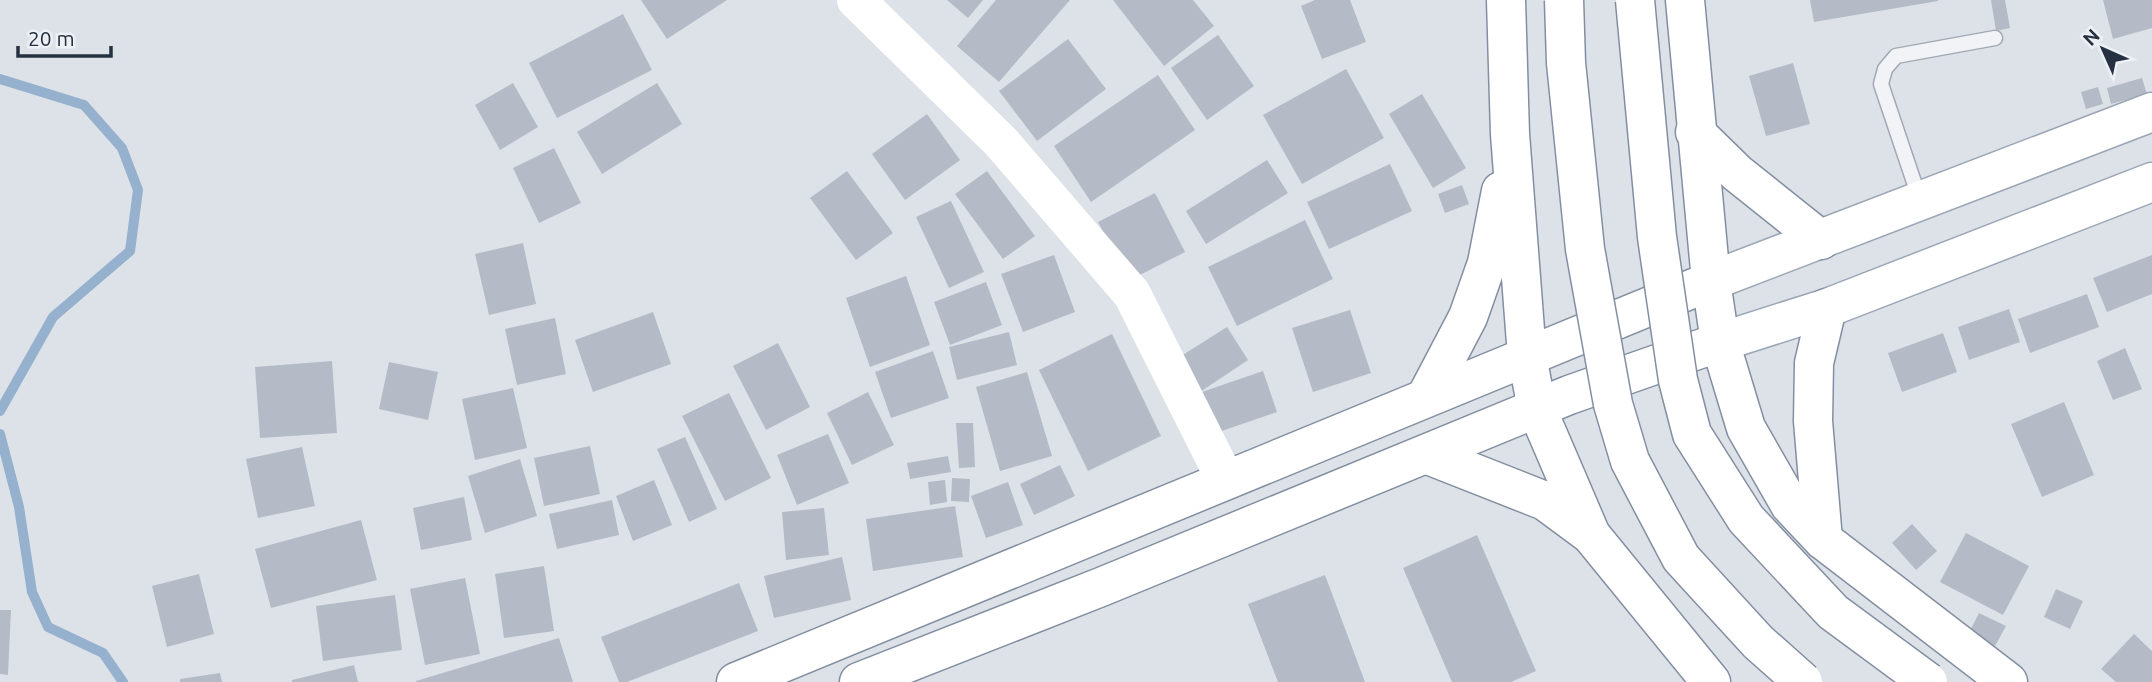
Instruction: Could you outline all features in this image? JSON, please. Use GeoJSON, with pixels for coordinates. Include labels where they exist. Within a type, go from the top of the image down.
{"type":"FeatureCollection","features":[{"type":"Feature","properties":{"kind":"main road"},"geometry":{"type":"LineString","coordinates":[[856,0],[1001,142],[1132,294],[1225,479]]}},
{"type":"Feature","properties":{"kind":"main road"},"geometry":{"type":"LineString","coordinates":[[1506,0],[1510,134],[1527,356],[1536,409],[1591,535]]}},
{"type":"Feature","properties":{"kind":"main road"},"geometry":{"type":"LineString","coordinates":[[1564,0],[1566,63],[1585,249],[1613,404],[1630,461],[1681,558],[1758,642],[1803,682]]}},
{"type":"Feature","properties":{"kind":"main road"},"geometry":{"type":"LineString","coordinates":[[1635,0],[1657,237],[1678,380],[1692,434],[1746,519],[1833,612],[1928,682]]}},
{"type":"Feature","properties":{"kind":"main road"},"geometry":{"type":"LineString","coordinates":[[1685,0],[1695,132],[1711,281],[1720,342],[1746,428],[1790,505],[1823,540],[2008,682]]}},
{"type":"Feature","properties":{"kind":"main road"},"geometry":{"type":"LineString","coordinates":[[736,682],[1711,281],[2152,112]]}},
{"type":"Feature","properties":{"kind":"main road"},"geometry":{"type":"LineString","coordinates":[[1695,132],[1737,173],[1821,240]]}},
{"type":"Feature","properties":{"kind":"main road"},"geometry":{"type":"LineString","coordinates":[[1426,397],[1468,317],[1487,262],[1510,134]]}},
{"type":"Feature","properties":{"kind":"main road"},"geometry":{"type":"LineString","coordinates":[[859,682],[1536,409],[1720,342],[1827,308],[2152,182]]}},
{"type":"Feature","properties":{"kind":"main road"},"geometry":{"type":"LineString","coordinates":[[1823,540],[1813,421],[1814,363],[1827,308]]}},
{"type":"Feature","properties":{"kind":"main road"},"geometry":{"type":"LineString","coordinates":[[1427,455],[1545,501],[1591,535],[1711,682]]}},
{"type":"Feature","properties":{"kind":"lane"},"geometry":{"type":"LineString","coordinates":[[1920,201],[1881,84],[1885,69],[1896,57],[1995,38]]}},
{"type":"Feature","properties":{"kind":"building"},"geometry":{"type":"Polygon","coordinates":[[[641,0],[727,0],[667,39],[641,0]]]}},
{"type":"Feature","properties":{"kind":"building"},"geometry":{"type":"Polygon","coordinates":[[[947,0],[983,0],[968,18],[947,0]]]}},
{"type":"Feature","properties":{"kind":"building"},"geometry":{"type":"Polygon","coordinates":[[[996,0],[1070,0],[999,82],[957,46],[996,0]]]}},
{"type":"Feature","properties":{"kind":"building"},"geometry":{"type":"Polygon","coordinates":[[[1113,0],[1193,0],[1214,26],[1164,66],[1113,0]]]}},
{"type":"Feature","properties":{"kind":"building"},"geometry":{"type":"Polygon","coordinates":[[[1315,0],[1350,0],[1366,42],[1322,59],[1301,6],[1315,0]]]}},
{"type":"Feature","properties":{"kind":"building"},"geometry":{"type":"Polygon","coordinates":[[[1810,0],[1938,0],[1938,1],[1814,22],[1810,0]]]}},
{"type":"Feature","properties":{"kind":"building"},"geometry":{"type":"Polygon","coordinates":[[[1991,0],[2005,0],[2010,28],[1996,31],[1991,0]]]}},
{"type":"Feature","properties":{"kind":"building"},"geometry":{"type":"Polygon","coordinates":[[[2103,0],[2152,0],[2152,28],[2113,39],[2103,0]]]}},
{"type":"Feature","properties":{"kind":"building"},"geometry":{"type":"Polygon","coordinates":[[[623,14],[652,70],[557,118],[529,63],[623,14]]]}},
{"type":"Feature","properties":{"kind":"building"},"geometry":{"type":"Polygon","coordinates":[[[1218,35],[1254,86],[1207,120],[1171,68],[1218,35]]]}},
{"type":"Feature","properties":{"kind":"building"},"geometry":{"type":"Polygon","coordinates":[[[1068,39],[1106,89],[1037,141],[999,91],[1068,39]]]}},
{"type":"Feature","properties":{"kind":"building"},"geometry":{"type":"Polygon","coordinates":[[[1793,63],[1810,124],[1766,136],[1749,76],[1793,63]]]}},
{"type":"Feature","properties":{"kind":"building"},"geometry":{"type":"Polygon","coordinates":[[[1346,69],[1384,138],[1302,184],[1263,115],[1346,69]]]}},
{"type":"Feature","properties":{"kind":"building"},"geometry":{"type":"Polygon","coordinates":[[[1158,75],[1195,130],[1091,202],[1054,146],[1158,75]]]}},
{"type":"Feature","properties":{"kind":"building"},"geometry":{"type":"Polygon","coordinates":[[[2142,78],[2147,94],[2111,104],[2107,88],[2142,78]]]}},
{"type":"Feature","properties":{"kind":"building"},"geometry":{"type":"Polygon","coordinates":[[[513,83],[538,127],[500,150],[475,105],[513,83]]]}},
{"type":"Feature","properties":{"kind":"building"},"geometry":{"type":"Polygon","coordinates":[[[657,83],[682,124],[602,174],[577,132],[657,83]]]}},
{"type":"Feature","properties":{"kind":"building"},"geometry":{"type":"Polygon","coordinates":[[[2098,87],[2103,104],[2086,109],[2081,92],[2098,87]]]}},
{"type":"Feature","properties":{"kind":"building"},"geometry":{"type":"Polygon","coordinates":[[[1422,94],[1466,168],[1433,188],[1389,114],[1422,94]]]}},
{"type":"Feature","properties":{"kind":"building"},"geometry":{"type":"Polygon","coordinates":[[[927,114],[960,160],[905,200],[872,154],[927,114]]]}},
{"type":"Feature","properties":{"kind":"building"},"geometry":{"type":"Polygon","coordinates":[[[554,148],[581,203],[539,223],[513,168],[554,148]]]}},
{"type":"Feature","properties":{"kind":"building"},"geometry":{"type":"Polygon","coordinates":[[[1267,160],[1288,193],[1206,244],[1186,211],[1267,160]]]}},
{"type":"Feature","properties":{"kind":"building"},"geometry":{"type":"Polygon","coordinates":[[[1390,164],[1412,211],[1329,249],[1307,202],[1390,164]]]}},
{"type":"Feature","properties":{"kind":"building"},"geometry":{"type":"Polygon","coordinates":[[[847,171],[893,233],[856,260],[810,198],[847,171]]]}},
{"type":"Feature","properties":{"kind":"building"},"geometry":{"type":"Polygon","coordinates":[[[987,171],[1035,236],[1003,259],[955,194],[987,171]]]}},
{"type":"Feature","properties":{"kind":"building"},"geometry":{"type":"Polygon","coordinates":[[[1462,185],[1469,204],[1445,213],[1438,194],[1462,185]]]}},
{"type":"Feature","properties":{"kind":"building"},"geometry":{"type":"Polygon","coordinates":[[[1155,193],[1185,252],[1128,281],[1098,222],[1155,193]]]}},
{"type":"Feature","properties":{"kind":"building"},"geometry":{"type":"Polygon","coordinates":[[[951,201],[984,272],[949,288],[916,217],[951,201]]]}},
{"type":"Feature","properties":{"kind":"building"},"geometry":{"type":"Polygon","coordinates":[[[1305,220],[1333,279],[1237,326],[1208,267],[1305,220]]]}},
{"type":"Feature","properties":{"kind":"building"},"geometry":{"type":"Polygon","coordinates":[[[523,243],[536,304],[489,315],[475,254],[523,243]]]}},
{"type":"Feature","properties":{"kind":"building"},"geometry":{"type":"Polygon","coordinates":[[[1054,255],[1075,312],[1023,332],[1001,274],[1054,255]]]}},
{"type":"Feature","properties":{"kind":"building"},"geometry":{"type":"Polygon","coordinates":[[[2152,255],[2152,294],[2107,312],[2093,278],[2152,255]]]}},
{"type":"Feature","properties":{"kind":"building"},"geometry":{"type":"Polygon","coordinates":[[[906,276],[930,345],[870,367],[846,298],[906,276]]]}},
{"type":"Feature","properties":{"kind":"building"},"geometry":{"type":"Polygon","coordinates":[[[986,282],[1002,325],[950,345],[934,302],[986,282]]]}},
{"type":"Feature","properties":{"kind":"building"},"geometry":{"type":"Polygon","coordinates":[[[2087,294],[2099,327],[2030,353],[2018,319],[2087,294]]]}},
{"type":"Feature","properties":{"kind":"building"},"geometry":{"type":"Polygon","coordinates":[[[2009,309],[2020,342],[1969,360],[1958,327],[2009,309]]]}},
{"type":"Feature","properties":{"kind":"building"},"geometry":{"type":"Polygon","coordinates":[[[1350,310],[1371,373],[1313,392],[1292,328],[1350,310]]]}},
{"type":"Feature","properties":{"kind":"building"},"geometry":{"type":"Polygon","coordinates":[[[653,312],[671,364],[593,392],[575,340],[653,312]]]}},
{"type":"Feature","properties":{"kind":"building"},"geometry":{"type":"Polygon","coordinates":[[[555,318],[566,374],[517,385],[505,329],[555,318]]]}},
{"type":"Feature","properties":{"kind":"building"},"geometry":{"type":"Polygon","coordinates":[[[1227,327],[1248,360],[1200,392],[1178,358],[1227,327]]]}},
{"type":"Feature","properties":{"kind":"building"},"geometry":{"type":"Polygon","coordinates":[[[1009,332],[1017,365],[957,380],[949,347],[1009,332]]]}},
{"type":"Feature","properties":{"kind":"building"},"geometry":{"type":"Polygon","coordinates":[[[1943,333],[1957,372],[1902,392],[1888,353],[1943,333]]]}},
{"type":"Feature","properties":{"kind":"building"},"geometry":{"type":"Polygon","coordinates":[[[1112,334],[1161,436],[1088,471],[1039,370],[1112,334]]]}},
{"type":"Feature","properties":{"kind":"building"},"geometry":{"type":"Polygon","coordinates":[[[778,343],[810,407],[766,430],[733,366],[778,343]]]}},
{"type":"Feature","properties":{"kind":"building"},"geometry":{"type":"Polygon","coordinates":[[[2125,348],[2142,389],[2113,400],[2097,361],[2125,348]]]}},
{"type":"Feature","properties":{"kind":"building"},"geometry":{"type":"Polygon","coordinates":[[[933,351],[949,398],[891,418],[875,372],[933,351]]]}},
{"type":"Feature","properties":{"kind":"building"},"geometry":{"type":"Polygon","coordinates":[[[332,361],[337,433],[260,438],[255,367],[332,361]]]}},
{"type":"Feature","properties":{"kind":"building"},"geometry":{"type":"Polygon","coordinates":[[[389,362],[438,372],[428,420],[379,409],[389,362]]]}},
{"type":"Feature","properties":{"kind":"building"},"geometry":{"type":"Polygon","coordinates":[[[1263,371],[1277,412],[1213,434],[1199,393],[1263,371]]]}},
{"type":"Feature","properties":{"kind":"building"},"geometry":{"type":"Polygon","coordinates":[[[1027,372],[1052,456],[1000,471],[976,387],[1027,372]]]}},
{"type":"Feature","properties":{"kind":"building"},"geometry":{"type":"Polygon","coordinates":[[[513,388],[527,448],[475,460],[462,399],[513,388]]]}},
{"type":"Feature","properties":{"kind":"building"},"geometry":{"type":"Polygon","coordinates":[[[868,392],[894,445],[852,465],[827,413],[868,392]]]}},
{"type":"Feature","properties":{"kind":"building"},"geometry":{"type":"Polygon","coordinates":[[[729,393],[771,478],[725,501],[682,416],[729,393]]]}},
{"type":"Feature","properties":{"kind":"building"},"geometry":{"type":"Polygon","coordinates":[[[2064,402],[2094,475],[2042,497],[2011,424],[2064,402]]]}},
{"type":"Feature","properties":{"kind":"building"},"geometry":{"type":"Polygon","coordinates":[[[956,423],[973,423],[975,467],[959,468],[956,423]]]}},
{"type":"Feature","properties":{"kind":"building"},"geometry":{"type":"Polygon","coordinates":[[[828,434],[849,483],[797,505],[777,455],[828,434]]]}},
{"type":"Feature","properties":{"kind":"building"},"geometry":{"type":"Polygon","coordinates":[[[685,437],[717,509],[689,522],[657,449],[685,437]]]}},
{"type":"Feature","properties":{"kind":"building"},"geometry":{"type":"Polygon","coordinates":[[[590,446],[600,494],[544,506],[534,458],[590,446]]]}},
{"type":"Feature","properties":{"kind":"building"},"geometry":{"type":"Polygon","coordinates":[[[302,447],[315,506],[258,518],[246,459],[302,447]]]}},
{"type":"Feature","properties":{"kind":"building"},"geometry":{"type":"Polygon","coordinates":[[[948,456],[951,472],[910,479],[907,463],[948,456]]]}},
{"type":"Feature","properties":{"kind":"building"},"geometry":{"type":"Polygon","coordinates":[[[520,459],[537,516],[485,533],[468,476],[520,459]]]}},
{"type":"Feature","properties":{"kind":"building"},"geometry":{"type":"Polygon","coordinates":[[[1060,465],[1075,496],[1034,515],[1020,484],[1060,465]]]}},
{"type":"Feature","properties":{"kind":"building"},"geometry":{"type":"Polygon","coordinates":[[[952,478],[970,479],[969,502],[951,501],[952,478]]]}},
{"type":"Feature","properties":{"kind":"building"},"geometry":{"type":"Polygon","coordinates":[[[654,480],[672,525],[633,541],[616,496],[654,480]]]}},
{"type":"Feature","properties":{"kind":"building"},"geometry":{"type":"Polygon","coordinates":[[[945,480],[947,502],[930,505],[928,482],[945,480]]]}},
{"type":"Feature","properties":{"kind":"building"},"geometry":{"type":"Polygon","coordinates":[[[1008,482],[1023,525],[986,538],[971,496],[1008,482]]]}},
{"type":"Feature","properties":{"kind":"building"},"geometry":{"type":"Polygon","coordinates":[[[464,497],[472,540],[421,550],[413,508],[464,497]]]}},
{"type":"Feature","properties":{"kind":"building"},"geometry":{"type":"Polygon","coordinates":[[[612,500],[619,535],[557,549],[549,514],[612,500]]]}},
{"type":"Feature","properties":{"kind":"building"},"geometry":{"type":"Polygon","coordinates":[[[955,506],[963,557],[873,571],[866,519],[955,506]]]}},
{"type":"Feature","properties":{"kind":"building"},"geometry":{"type":"Polygon","coordinates":[[[824,508],[829,555],[786,560],[782,512],[824,508]]]}},
{"type":"Feature","properties":{"kind":"building"},"geometry":{"type":"Polygon","coordinates":[[[361,520],[377,580],[271,608],[255,549],[361,520]]]}},
{"type":"Feature","properties":{"kind":"building"},"geometry":{"type":"Polygon","coordinates":[[[1912,524],[1937,551],[1916,570],[1892,543],[1912,524]]]}},
{"type":"Feature","properties":{"kind":"building"},"geometry":{"type":"Polygon","coordinates":[[[1966,533],[2029,566],[2003,615],[1940,582],[1966,533]]]}},
{"type":"Feature","properties":{"kind":"building"},"geometry":{"type":"Polygon","coordinates":[[[1477,535],[1536,671],[1511,682],[1452,682],[1403,568],[1477,535]]]}},
{"type":"Feature","properties":{"kind":"building"},"geometry":{"type":"Polygon","coordinates":[[[842,557],[851,600],[774,618],[764,576],[842,557]]]}},
{"type":"Feature","properties":{"kind":"building"},"geometry":{"type":"Polygon","coordinates":[[[544,566],[554,631],[504,638],[495,574],[544,566]]]}},
{"type":"Feature","properties":{"kind":"building"},"geometry":{"type":"Polygon","coordinates":[[[199,574],[214,634],[167,647],[152,586],[199,574]]]}},
{"type":"Feature","properties":{"kind":"building"},"geometry":{"type":"Polygon","coordinates":[[[1325,575],[1365,682],[1278,682],[1248,604],[1325,575]]]}},
{"type":"Feature","properties":{"kind":"building"},"geometry":{"type":"Polygon","coordinates":[[[465,578],[480,654],[425,665],[410,589],[465,578]]]}},
{"type":"Feature","properties":{"kind":"building"},"geometry":{"type":"Polygon","coordinates":[[[739,583],[758,631],[627,682],[619,682],[601,637],[739,583]]]}},
{"type":"Feature","properties":{"kind":"building"},"geometry":{"type":"Polygon","coordinates":[[[2056,589],[2083,601],[2070,629],[2044,617],[2056,589]]]}},
{"type":"Feature","properties":{"kind":"building"},"geometry":{"type":"Polygon","coordinates":[[[395,595],[402,650],[323,661],[316,606],[395,595]]]}},
{"type":"Feature","properties":{"kind":"building"},"geometry":{"type":"Polygon","coordinates":[[[0,610],[11,610],[8,675],[0,674],[0,610]]]}},
{"type":"Feature","properties":{"kind":"building"},"geometry":{"type":"Polygon","coordinates":[[[1979,613],[2006,626],[1995,646],[1969,633],[1979,613]]]}},
{"type":"Feature","properties":{"kind":"building"},"geometry":{"type":"Polygon","coordinates":[[[2134,634],[2152,651],[2152,682],[2116,682],[2101,669],[2134,634]]]}},
{"type":"Feature","properties":{"kind":"building"},"geometry":{"type":"Polygon","coordinates":[[[559,638],[573,682],[416,682],[416,681],[559,638]]]}},
{"type":"Feature","properties":{"kind":"building"},"geometry":{"type":"Polygon","coordinates":[[[354,665],[358,682],[292,682],[292,680],[354,665]]]}},
{"type":"Feature","properties":{"kind":"building"},"geometry":{"type":"Polygon","coordinates":[[[220,673],[222,682],[180,682],[180,679],[220,673]]]}},
{"type":"Feature","properties":{"kind":"waterway"},"geometry":{"type":"LineString","coordinates":[[0,79],[84,105],[122,148],[138,190],[130,251],[53,317],[0,411]]}},
{"type":"Feature","properties":{"kind":"waterway"},"geometry":{"type":"LineString","coordinates":[[0,434],[19,507],[32,592],[48,627],[103,653],[123,682]]}}]}
